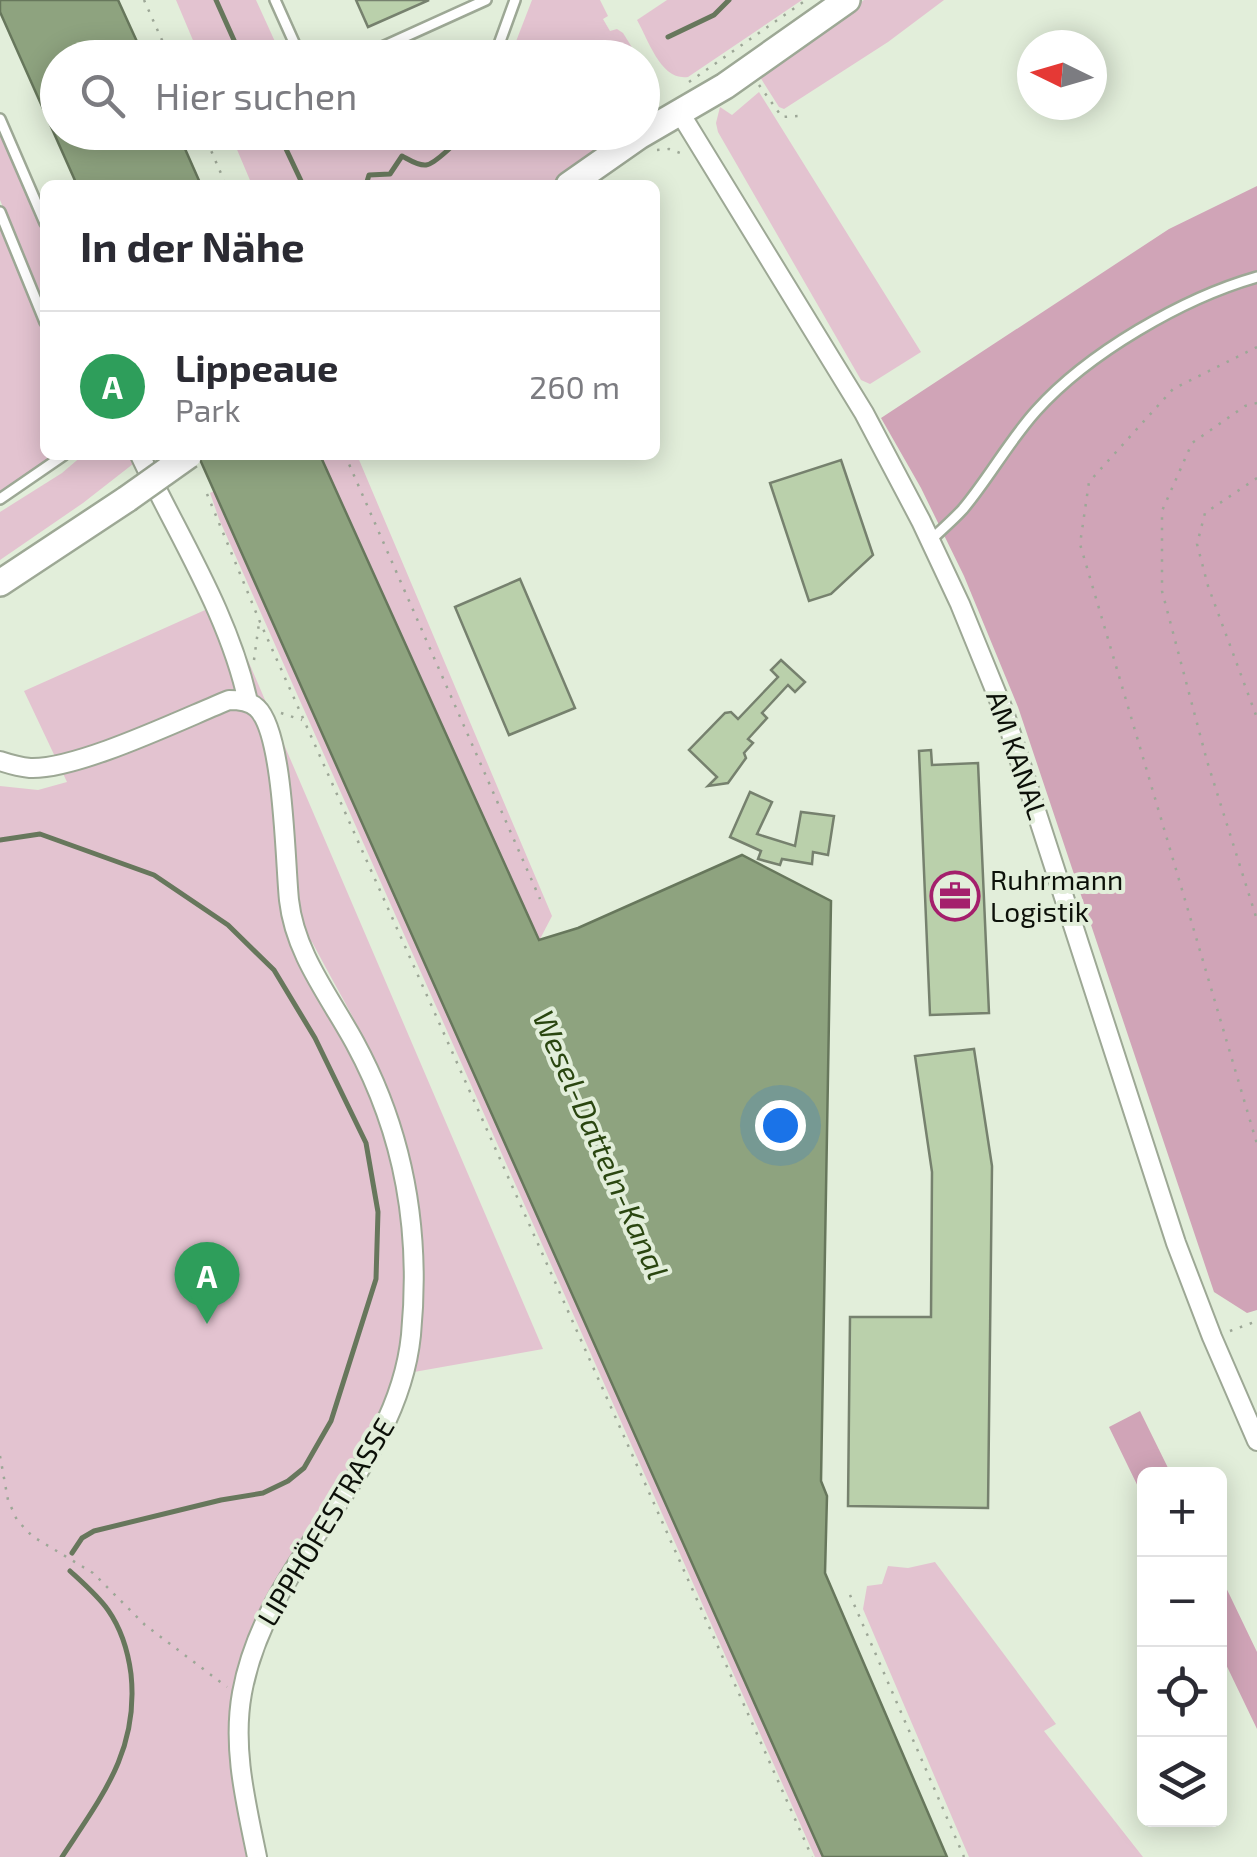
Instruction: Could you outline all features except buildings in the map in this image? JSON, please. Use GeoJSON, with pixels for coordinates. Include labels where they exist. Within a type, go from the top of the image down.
{"type":"FeatureCollection","features":[{"type":"Feature","properties":{"kind":"main road"},"geometry":{"type":"LineString","coordinates":[[660,119],[681,100],[725,86],[846,0]]}},
{"type":"Feature","properties":{"kind":"main road"},"geometry":{"type":"LineString","coordinates":[[575,180],[620,150]]}},
{"type":"Feature","properties":{"kind":"main road"},"geometry":{"type":"LineString","coordinates":[[0,583],[182,460]]}},
{"type":"Feature","properties":{"kind":"street","name":"AM KANAL"},"geometry":{"type":"LineString","coordinates":[[681,100],[711,163],[858,403],[960,604],[1004,712],[1176,1243],[1257,1441]]}},
{"type":"Feature","properties":{"kind":"street","name":"LIPPHÖFESTRASSE"},"geometry":{"type":"LineString","coordinates":[[143,460],[192,556],[240,666],[248,702],[262,715],[272,747],[284,819],[290,903],[298,940],[376,1084],[402,1157],[412,1211],[414,1267],[409,1350],[391,1415],[376,1444],[279,1589],[252,1653],[242,1694],[240,1772],[257,1857]]}},
{"type":"Feature","properties":{"kind":"street"},"geometry":{"type":"LineString","coordinates":[[0,761],[32,768],[56,765],[95,754],[229,700],[248,702]]}},
{"type":"Feature","properties":{"kind":"lane"},"geometry":{"type":"LineString","coordinates":[[276,0],[293,40]]}},
{"type":"Feature","properties":{"kind":"lane"},"geometry":{"type":"LineString","coordinates":[[398,40],[486,0]]}},
{"type":"Feature","properties":{"kind":"lane"},"geometry":{"type":"LineString","coordinates":[[501,40],[515,0]]}},
{"type":"Feature","properties":{"kind":"lane"},"geometry":{"type":"LineString","coordinates":[[0,119],[40,211]]}},
{"type":"Feature","properties":{"kind":"lane"},"geometry":{"type":"LineString","coordinates":[[0,212],[40,310]]}},
{"type":"Feature","properties":{"kind":"lane"},"geometry":{"type":"LineString","coordinates":[[930,541],[962,510],[1038,409],[1092,362],[1162,316],[1257,277]]}},
{"type":"Feature","properties":{"kind":"lane"},"geometry":{"type":"LineString","coordinates":[[0,499],[57,460]]}},
{"type":"Feature","properties":{"kind":"path"},"geometry":{"type":"LineString","coordinates":[[144,0],[162,40]]}},
{"type":"Feature","properties":{"kind":"path"},"geometry":{"type":"LineString","coordinates":[[681,100],[806,0]]}},
{"type":"Feature","properties":{"kind":"path"},"geometry":{"type":"LineString","coordinates":[[760,85],[782,118],[798,116]]}},
{"type":"Feature","properties":{"kind":"path"},"geometry":{"type":"LineString","coordinates":[[660,150],[669,149],[711,163]]}},
{"type":"Feature","properties":{"kind":"path"},"geometry":{"type":"LineString","coordinates":[[211,150],[224,180]]}},
{"type":"Feature","properties":{"kind":"path"},"geometry":{"type":"LineString","coordinates":[[1257,347],[1173,390],[1089,482],[1080,544],[1257,1144]]}},
{"type":"Feature","properties":{"kind":"path"},"geometry":{"type":"LineString","coordinates":[[1257,403],[1245,406],[1192,443],[1162,511],[1162,591],[1207,760],[1257,920]]}},
{"type":"Feature","properties":{"kind":"path"},"geometry":{"type":"LineString","coordinates":[[347,460],[540,899]]}},
{"type":"Feature","properties":{"kind":"path"},"geometry":{"type":"LineString","coordinates":[[1257,478],[1206,513],[1196,544],[1257,718]]}},
{"type":"Feature","properties":{"kind":"path"},"geometry":{"type":"LineString","coordinates":[[207,494],[267,639],[812,1857]]}},
{"type":"Feature","properties":{"kind":"path"},"geometry":{"type":"LineString","coordinates":[[1212,1337],[1257,1322]]}},
{"type":"Feature","properties":{"kind":"path"},"geometry":{"type":"LineString","coordinates":[[0,1456],[8,1500],[32,1536],[93,1573],[146,1625],[218,1683],[242,1694]]}},
{"type":"Feature","properties":{"kind":"path"},"geometry":{"type":"LineString","coordinates":[[850,1595],[964,1857]]}},
{"type":"Feature","properties":{"kind":"shaded area"},"geometry":{"type":"Polygon","coordinates":[[[176,0],[256,0],[274,40],[193,40],[176,0]]]}},
{"type":"Feature","properties":{"kind":"shaded area"},"geometry":{"type":"Polygon","coordinates":[[[532,0],[600,0],[610,31],[617,29],[627,40],[517,40],[532,0]]]}},
{"type":"Feature","properties":{"kind":"shaded area"},"geometry":{"type":"Polygon","coordinates":[[[667,0],[802,0],[688,77],[679,77],[663,66],[660,40],[647,40],[637,20],[667,0]]]}},
{"type":"Feature","properties":{"kind":"shaded area"},"geometry":{"type":"Polygon","coordinates":[[[864,0],[944,0],[888,42],[784,109],[760,77],[731,94],[864,0]]]}},
{"type":"Feature","properties":{"kind":"shaded area"},"geometry":{"type":"Polygon","coordinates":[[[759,92],[921,352],[870,384],[861,380],[718,132],[720,107],[732,115],[759,92]]]}},
{"type":"Feature","properties":{"kind":"shaded area"},"geometry":{"type":"Polygon","coordinates":[[[0,135],[40,225],[40,298],[0,200],[0,135]]]}},
{"type":"Feature","properties":{"kind":"shaded area"},"geometry":{"type":"Polygon","coordinates":[[[237,150],[599,150],[556,180],[250,180],[237,150]]]}},
{"type":"Feature","properties":{"kind":"shaded area"},"geometry":{"type":"Polygon","coordinates":[[[1257,186],[1257,1310],[1247,1313],[1214,1292],[1018,707],[964,576],[881,418],[1169,229],[1257,186]]]}},
{"type":"Feature","properties":{"kind":"shaded area"},"geometry":{"type":"Polygon","coordinates":[[[0,220],[40,321],[40,460],[49,460],[0,494],[0,220]]]}},
{"type":"Feature","properties":{"kind":"shaded area"},"geometry":{"type":"Polygon","coordinates":[[[77,460],[132,460],[133,464],[0,560],[0,512],[77,460]]]}},
{"type":"Feature","properties":{"kind":"shaded area"},"geometry":{"type":"Polygon","coordinates":[[[322,460],[359,460],[552,916],[539,941],[322,460]]]}},
{"type":"Feature","properties":{"kind":"shaded area"},"geometry":{"type":"Polygon","coordinates":[[[214,491],[823,1857],[815,1857],[219,519],[210,493],[214,491]]]}},
{"type":"Feature","properties":{"kind":"shaded area"},"geometry":{"type":"Polygon","coordinates":[[[223,602],[543,1349],[414,1372],[420,1237],[415,1184],[402,1129],[368,1047],[312,942],[292,937],[395,1132],[413,1210],[401,1383],[274,1601],[234,1751],[246,1857],[0,1857],[0,786],[38,790],[67,782],[24,691],[223,602]]]}},
{"type":"Feature","properties":{"kind":"shaded area"},"geometry":{"type":"Polygon","coordinates":[[[1140,1411],[1168,1467],[1137,1467],[1137,1485],[1109,1427],[1140,1411]]]}},
{"type":"Feature","properties":{"kind":"shaded area"},"geometry":{"type":"Polygon","coordinates":[[[935,1562],[1056,1724],[1044,1731],[1143,1857],[969,1857],[863,1609],[867,1586],[882,1584],[888,1566],[908,1568],[935,1562]]]}},
{"type":"Feature","properties":{"kind":"shaded area"},"geometry":{"type":"Polygon","coordinates":[[[1227,1590],[1257,1652],[1257,1729],[1227,1667],[1227,1590]]]}},
{"type":"Feature","properties":{"kind":"water"},"geometry":{"type":"Polygon","coordinates":[[[0,0],[118,0],[136,40],[40,40],[40,102],[0,12],[0,0]]]}},
{"type":"Feature","properties":{"kind":"water"},"geometry":{"type":"Polygon","coordinates":[[[61,150],[186,150],[199,180],[75,180],[61,150]]]}},
{"type":"Feature","properties":{"kind":"water","name":"Wesel-Datteln-Kanal"},"geometry":{"type":"Polygon","coordinates":[[[200,460],[322,460],[539,940],[578,928],[742,855],[831,901],[821,1481],[827,1496],[825,1573],[947,1857],[823,1857],[200,460]]]}},
{"type":"Feature","properties":{"kind":"waterway"},"geometry":{"type":"LineString","coordinates":[[216,0],[234,40]]}},
{"type":"Feature","properties":{"kind":"waterway"},"geometry":{"type":"LineString","coordinates":[[668,37],[714,15],[729,0]]}},
{"type":"Feature","properties":{"kind":"waterway"},"geometry":{"type":"LineString","coordinates":[[286,150],[301,180]]}},
{"type":"Feature","properties":{"kind":"waterway"},"geometry":{"type":"LineString","coordinates":[[368,180],[369,175],[390,174],[402,156],[426,165],[447,150]]}},
{"type":"Feature","properties":{"kind":"waterway"},"geometry":{"type":"LineString","coordinates":[[0,840],[40,834],[154,875],[228,925],[274,970],[315,1038],[366,1143],[378,1212],[376,1279],[331,1421],[304,1468],[263,1493],[94,1531],[82,1538],[72,1553]]}},
{"type":"Feature","properties":{"kind":"waterway"},"geometry":{"type":"LineString","coordinates":[[62,1857],[114,1771],[129,1726],[132,1701],[128,1657],[117,1625],[100,1600],[70,1571]]}},
{"type":"Feature","properties":{"kind":"place","name":"Ruhrmann Logistik"},"geometry":{"type":"Point","coordinates":[955,896]}},
{"type":"Feature","properties":{"kind":"place","name":"Lippeaue"},"geometry":{"type":"Point","coordinates":[207,1324]}}]}
